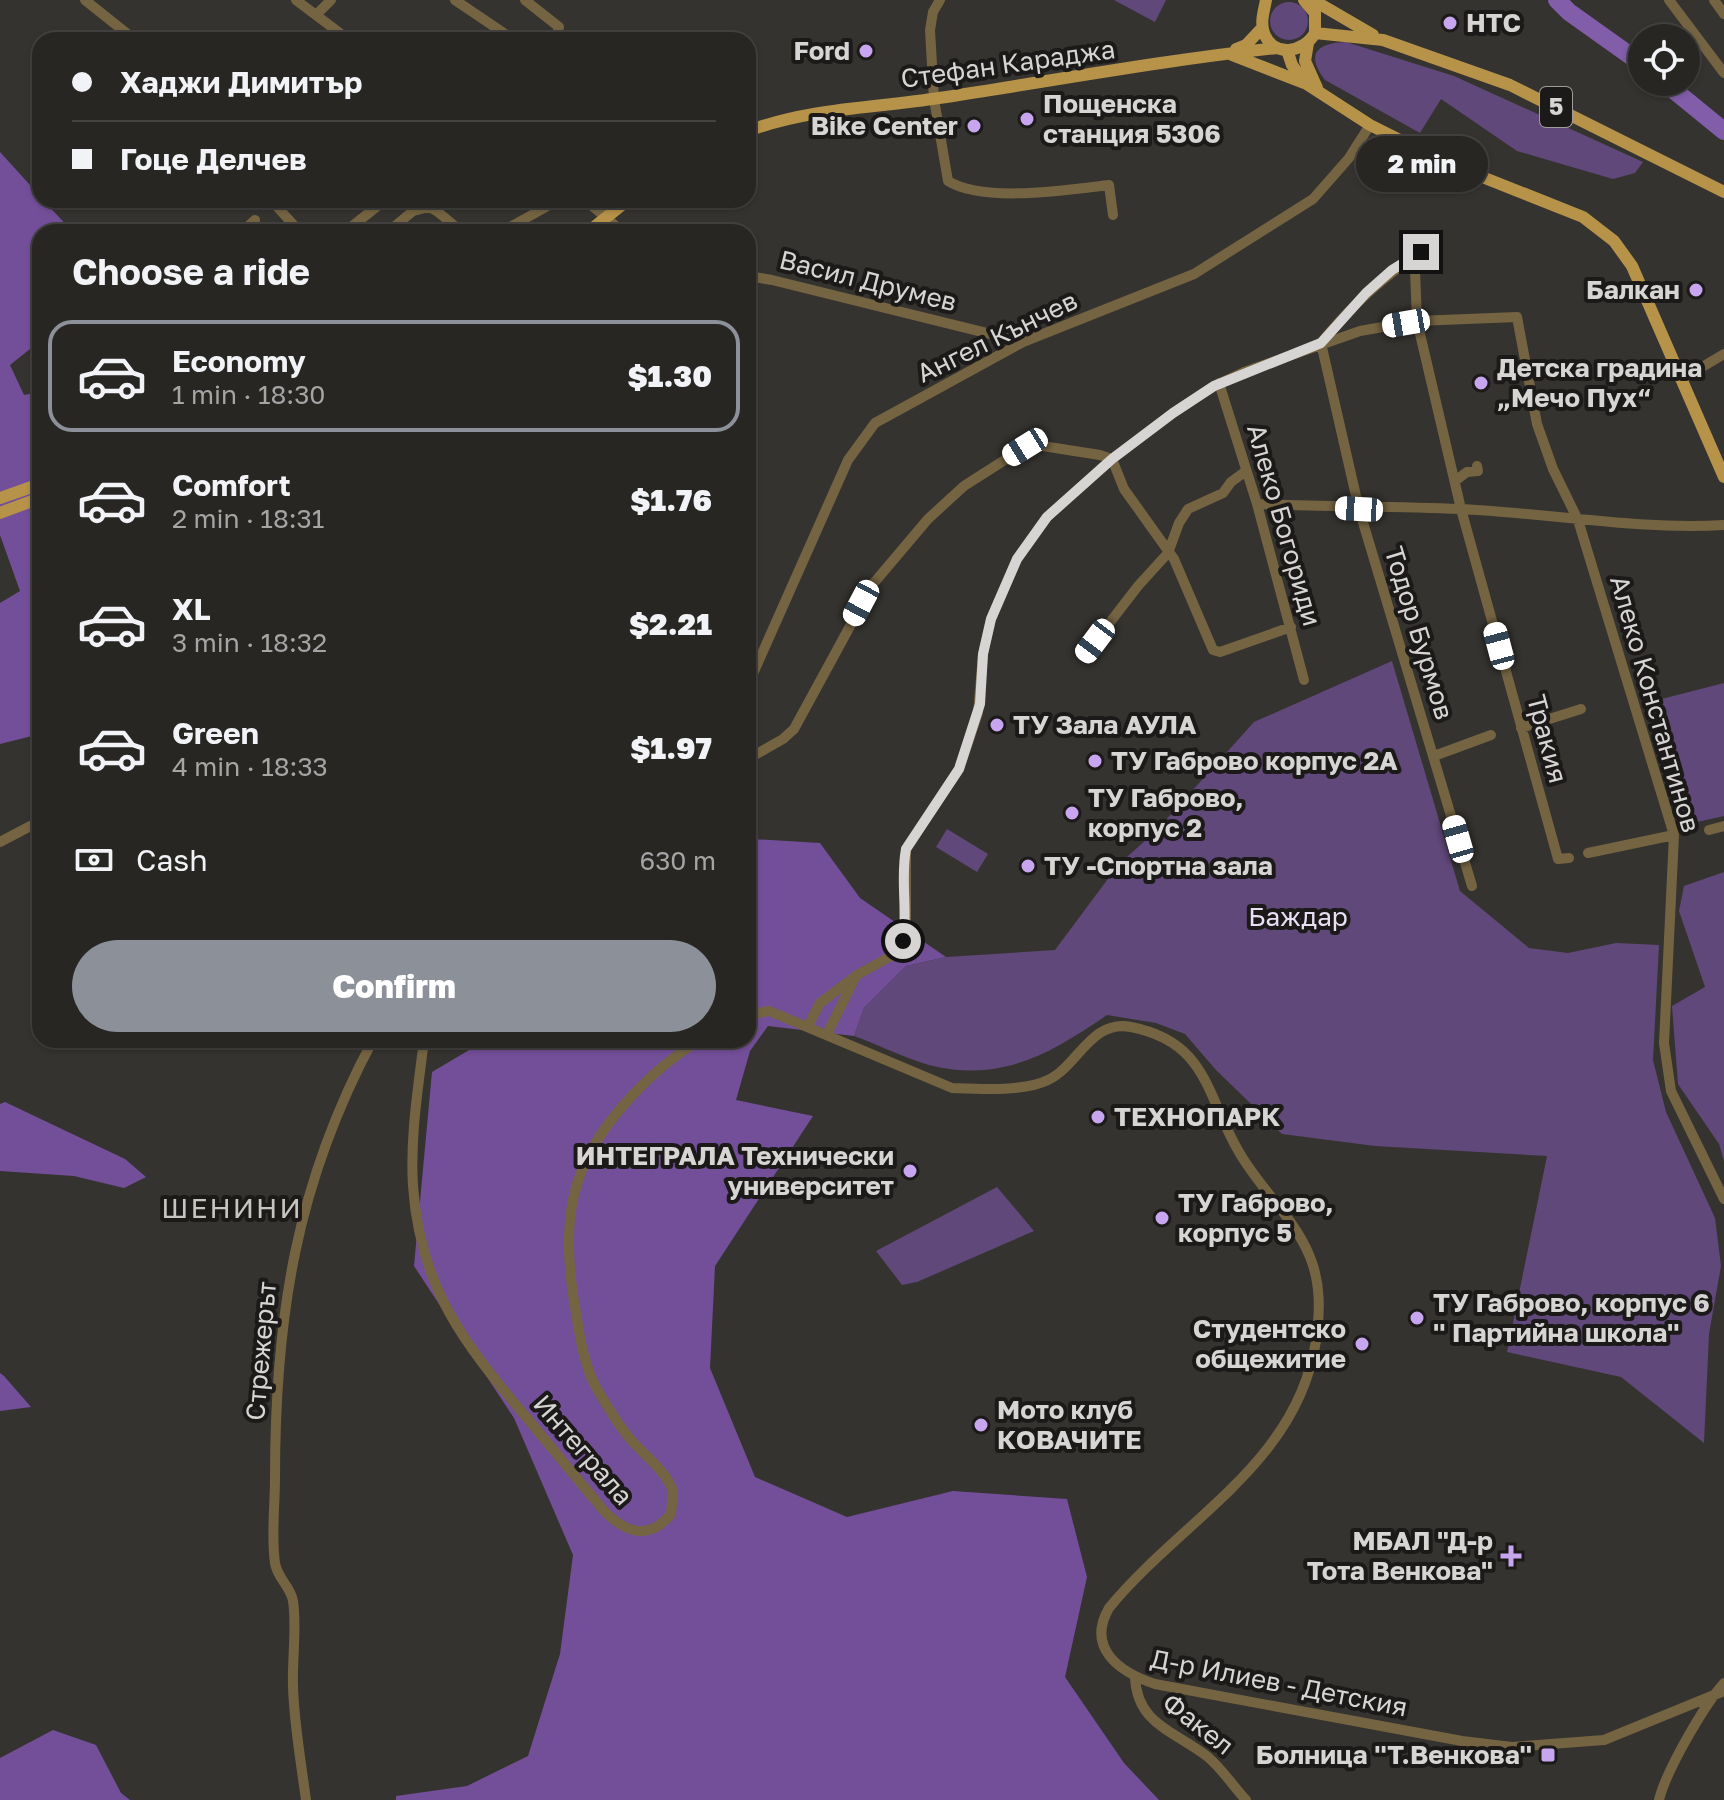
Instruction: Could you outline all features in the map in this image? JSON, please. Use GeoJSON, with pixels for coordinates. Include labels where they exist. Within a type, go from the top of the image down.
{"type":"FeatureCollection","features":[{"type":"Feature","properties":{"kind":"main road"},"geometry":{"type":"LineString","coordinates":[[1266,0],[1262,28],[1267,40],[1282,49],[1305,83]]}},
{"type":"Feature","properties":{"kind":"main road"},"geometry":{"type":"LineString","coordinates":[[1264,14],[1275,0]]}},
{"type":"Feature","properties":{"kind":"main road"},"geometry":{"type":"LineString","coordinates":[[1310,2],[1364,36]]}},
{"type":"Feature","properties":{"kind":"main road"},"geometry":{"type":"LineString","coordinates":[[1310,2],[1317,20],[1305,61],[1318,91]]}},
{"type":"Feature","properties":{"kind":"main road","name":"5"},"geometry":{"type":"LineString","coordinates":[[1310,2],[1383,40]]}},
{"type":"Feature","properties":{"kind":"main road"},"geometry":{"type":"LineString","coordinates":[[1225,53],[1246,45],[1262,28]]}},
{"type":"Feature","properties":{"kind":"main road","name":"5"},"geometry":{"type":"LineString","coordinates":[[1282,49],[1302,48],[1311,38],[1364,36],[1383,40],[1510,85],[1724,192]]}},
{"type":"Feature","properties":{"kind":"main road","name":"Стефан Караджа"},"geometry":{"type":"LineString","coordinates":[[756,128],[823,111],[934,99],[1225,53],[1282,49]]}},
{"type":"Feature","properties":{"kind":"main road"},"geometry":{"type":"LineString","coordinates":[[1225,53],[1305,83],[1370,125],[1442,161],[1583,217],[1604,232],[1632,266],[1724,477]]}},
{"type":"Feature","properties":{"kind":"main road"},"geometry":{"type":"LineString","coordinates":[[598,224],[618,208]]}},
{"type":"Feature","properties":{"kind":"main road"},"geometry":{"type":"LineString","coordinates":[[0,498],[32,487]]}},
{"type":"Feature","properties":{"kind":"main road"},"geometry":{"type":"LineString","coordinates":[[0,513],[32,501]]}},
{"type":"Feature","properties":{"kind":"street"},"geometry":{"type":"LineString","coordinates":[[85,0],[125,32]]}},
{"type":"Feature","properties":{"kind":"street"},"geometry":{"type":"LineString","coordinates":[[296,0],[338,32]]}},
{"type":"Feature","properties":{"kind":"street"},"geometry":{"type":"LineString","coordinates":[[316,15],[331,0]]}},
{"type":"Feature","properties":{"kind":"street"},"geometry":{"type":"LineString","coordinates":[[455,0],[502,32]]}},
{"type":"Feature","properties":{"kind":"street"},"geometry":{"type":"LineString","coordinates":[[525,0],[559,27],[558,32]]}},
{"type":"Feature","properties":{"kind":"street"},"geometry":{"type":"LineString","coordinates":[[940,0],[933,12],[930,30],[934,99],[948,181],[978,193],[1062,191],[1109,185],[1113,215]]}},
{"type":"Feature","properties":{"kind":"street"},"geometry":{"type":"LineString","coordinates":[[1669,0],[1724,73]]}},
{"type":"Feature","properties":{"kind":"street"},"geometry":{"type":"LineString","coordinates":[[1714,0],[1724,14]]}},
{"type":"Feature","properties":{"kind":"street","name":"Ангел Кънчев"},"geometry":{"type":"LineString","coordinates":[[756,667],[848,460],[875,423],[1023,342],[1194,274],[1313,199],[1349,158],[1370,125]]}},
{"type":"Feature","properties":{"kind":"street"},"geometry":{"type":"LineString","coordinates":[[278,208],[293,224]]}},
{"type":"Feature","properties":{"kind":"street"},"geometry":{"type":"LineString","coordinates":[[355,224],[375,208]]}},
{"type":"Feature","properties":{"kind":"street"},"geometry":{"type":"LineString","coordinates":[[398,224],[413,211],[425,208]]}},
{"type":"Feature","properties":{"kind":"street"},"geometry":{"type":"LineString","coordinates":[[430,208],[451,224]]}},
{"type":"Feature","properties":{"kind":"street"},"geometry":{"type":"LineString","coordinates":[[515,224],[544,208]]}},
{"type":"Feature","properties":{"kind":"street"},"geometry":{"type":"LineString","coordinates":[[595,208],[614,224]]}},
{"type":"Feature","properties":{"kind":"street"},"geometry":{"type":"LineString","coordinates":[[251,224],[255,220]]}},
{"type":"Feature","properties":{"kind":"street"},"geometry":{"type":"LineString","coordinates":[[1321,343],[1366,293],[1392,270],[1421,252]]}},
{"type":"Feature","properties":{"kind":"street","name":"Тракия"},"geometry":{"type":"LineString","coordinates":[[1415,270],[1417,321],[1461,509],[1558,859],[1569,858]]}},
{"type":"Feature","properties":{"kind":"street","name":"Васил Друмев"},"geometry":{"type":"LineString","coordinates":[[756,277],[1023,342]]}},
{"type":"Feature","properties":{"kind":"street","name":"Алеко Константинов"},"geometry":{"type":"LineString","coordinates":[[1417,321],[1517,317],[1541,435],[1553,469],[1578,520],[1674,835],[1664,1043],[1666,1069],[1671,1091],[1724,1199]]}},
{"type":"Feature","properties":{"kind":"street"},"geometry":{"type":"LineString","coordinates":[[756,1013],[769,1011],[808,1026],[820,1003],[857,975],[893,955],[903,941],[906,849],[947,791],[966,751],[980,704],[986,634],[1017,559],[1047,517],[1112,459],[1219,383],[1321,343],[1360,331],[1417,321]]}},
{"type":"Feature","properties":{"kind":"street","name":"Тодор Бурмов"},"geometry":{"type":"LineString","coordinates":[[1321,343],[1359,509],[1472,886]]}},
{"type":"Feature","properties":{"kind":"street"},"geometry":{"type":"LineString","coordinates":[[1682,379],[1724,354]]}},
{"type":"Feature","properties":{"kind":"street","name":"Алеко Богориди"},"geometry":{"type":"LineString","coordinates":[[1219,383],[1257,504],[1304,680]]}},
{"type":"Feature","properties":{"kind":"street"},"geometry":{"type":"LineString","coordinates":[[756,754],[794,729],[873,584],[928,519],[964,486],[1025,447],[1036,445],[1112,459],[1124,489],[1175,563],[1213,650],[1220,652],[1291,627]]}},
{"type":"Feature","properties":{"kind":"street"},"geometry":{"type":"LineString","coordinates":[[1455,481],[1467,472],[1478,471],[1477,466]]}},
{"type":"Feature","properties":{"kind":"street"},"geometry":{"type":"LineString","coordinates":[[1084,656],[1168,553],[1179,523],[1188,509],[1223,493],[1231,482],[1246,471]]}},
{"type":"Feature","properties":{"kind":"street"},"geometry":{"type":"LineString","coordinates":[[1257,504],[1359,509],[1461,509],[1676,528],[1724,525]]}},
{"type":"Feature","properties":{"kind":"street"},"geometry":{"type":"LineString","coordinates":[[1521,728],[1581,709]]}},
{"type":"Feature","properties":{"kind":"street"},"geometry":{"type":"LineString","coordinates":[[1434,756],[1491,735]]}},
{"type":"Feature","properties":{"kind":"street"},"geometry":{"type":"LineString","coordinates":[[0,842],[32,825]]}},
{"type":"Feature","properties":{"kind":"street"},"geometry":{"type":"LineString","coordinates":[[1709,830],[1724,826]]}},
{"type":"Feature","properties":{"kind":"street"},"geometry":{"type":"LineString","coordinates":[[1588,853],[1674,835]]}},
{"type":"Feature","properties":{"kind":"street"},"geometry":{"type":"LineString","coordinates":[[827,1034],[857,975]]}},
{"type":"Feature","properties":{"kind":"street","name":"Д-р Илиев - Детския"},"geometry":{"type":"LineString","coordinates":[[808,1026],[952,1088],[976,1089],[1047,1081],[1108,1029],[1131,1027],[1157,1036],[1183,1050],[1195,1062],[1248,1168],[1273,1197],[1311,1258],[1319,1293],[1319,1314],[1312,1365],[1299,1403],[1260,1458],[1115,1600],[1104,1617],[1100,1631],[1104,1648],[1117,1664],[1135,1677],[1155,1684],[1485,1745],[1512,1747],[1604,1740],[1719,1692]]}},
{"type":"Feature","properties":{"kind":"street","name":"Стрежерът"},"geometry":{"type":"LineString","coordinates":[[306,1800],[299,1762],[293,1676],[293,1600],[275,1566],[275,1447],[282,1320],[309,1195],[324,1149],[369,1048]]}},
{"type":"Feature","properties":{"kind":"street","name":"Интеграла"},"geometry":{"type":"LineString","coordinates":[[423,1048],[414,1127],[413,1186],[426,1260],[441,1300],[472,1352],[494,1381],[604,1511],[624,1528],[641,1533],[654,1529],[671,1514],[673,1491],[653,1462],[620,1426],[595,1387],[570,1279],[569,1236],[581,1166],[601,1132],[652,1075],[686,1048]]}},
{"type":"Feature","properties":{"kind":"street","name":"Факел"},"geometry":{"type":"LineString","coordinates":[[1135,1677],[1135,1693],[1151,1720],[1189,1742],[1210,1759],[1246,1800]]}},
{"type":"Feature","properties":{"kind":"street"},"geometry":{"type":"LineString","coordinates":[[1659,1800],[1673,1764],[1724,1683]]}},
{"type":"Feature","properties":{"kind":"green space"},"geometry":{"type":"Polygon","coordinates":[[[1114,0],[1166,0],[1155,22],[1114,0]]]}},
{"type":"Feature","properties":{"kind":"green space"},"geometry":{"type":"Polygon","coordinates":[[[1289,2],[1302,8],[1308,21],[1302,34],[1289,40],[1276,34],[1270,21],[1276,8],[1289,2]]]}},
{"type":"Feature","properties":{"kind":"green space"},"geometry":{"type":"Polygon","coordinates":[[[1346,42],[1454,76],[1643,162],[1635,173],[1613,179],[1517,151],[1441,99],[1420,133],[1325,80],[1316,63],[1317,52],[1328,45],[1346,42]]]}},
{"type":"Feature","properties":{"kind":"green space","name":"Баждар"},"geometry":{"type":"Polygon","coordinates":[[[1392,661],[1460,891],[1529,948],[1568,953],[1616,943],[1659,945],[1653,1060],[1666,1112],[1715,1218],[1721,1266],[1709,1334],[1704,1443],[1621,1377],[1507,1352],[1547,1156],[1375,1146],[1282,1134],[1216,1070],[1185,1034],[1156,1023],[1107,1015],[1045,1053],[1002,1067],[979,1070],[929,1065],[854,1036],[864,1008],[906,966],[946,957],[1055,950],[1119,864],[1156,831],[1254,722],[1392,661]]]}},
{"type":"Feature","properties":{"kind":"green space"},"geometry":{"type":"Polygon","coordinates":[[[1724,683],[1724,816],[1679,826],[1646,703],[1724,683]]]}},
{"type":"Feature","properties":{"kind":"green space"},"geometry":{"type":"Polygon","coordinates":[[[947,829],[988,854],[977,872],[936,847],[947,829]]]}},
{"type":"Feature","properties":{"kind":"green space"},"geometry":{"type":"Polygon","coordinates":[[[1724,872],[1724,1161],[1719,1144],[1678,1084],[1672,1006],[1705,987],[1679,911],[1684,886],[1724,872]]]}},
{"type":"Feature","properties":{"kind":"green space"},"geometry":{"type":"Polygon","coordinates":[[[997,1187],[1034,1231],[917,1282],[902,1285],[876,1251],[997,1187]]]}},
{"type":"Feature","properties":{"kind":"shaded area"},"geometry":{"type":"Polygon","coordinates":[[[0,152],[32,187],[32,208],[50,208],[66,224],[32,224],[32,347],[10,365],[24,395],[32,394],[32,736],[0,744],[0,603],[20,591],[0,535],[0,152]]]}},
{"type":"Feature","properties":{"kind":"shaded area"},"geometry":{"type":"Polygon","coordinates":[[[756,839],[820,843],[860,898],[946,957],[906,966],[864,1008],[854,1036],[768,1026],[756,1043],[756,839]]]}},
{"type":"Feature","properties":{"kind":"shaded area"},"geometry":{"type":"Polygon","coordinates":[[[472,1048],[752,1048],[736,1100],[813,1116],[715,1266],[710,1368],[755,1477],[847,1517],[953,1491],[1067,1499],[1087,1577],[1065,1677],[1124,1763],[1159,1800],[396,1800],[396,1796],[467,1786],[528,1756],[560,1654],[573,1555],[514,1418],[414,1266],[432,1072],[472,1048]]]}},
{"type":"Feature","properties":{"kind":"shaded area"},"geometry":{"type":"Polygon","coordinates":[[[5,1102],[125,1159],[146,1177],[124,1188],[74,1176],[0,1171],[0,1104],[5,1102]]]}},
{"type":"Feature","properties":{"kind":"shaded area"},"geometry":{"type":"Polygon","coordinates":[[[0,1373],[4,1376],[31,1407],[0,1411],[0,1373]]]}},
{"type":"Feature","properties":{"kind":"shaded area"},"geometry":{"type":"Polygon","coordinates":[[[53,1730],[96,1745],[121,1793],[130,1800],[0,1800],[0,1758],[53,1730]]]}},
{"type":"Feature","properties":{"kind":"waterway"},"geometry":{"type":"LineString","coordinates":[[1557,0],[1628,54]]}},
{"type":"Feature","properties":{"kind":"waterway"},"geometry":{"type":"LineString","coordinates":[[1681,96],[1724,131]]}},
{"type":"Feature","properties":{"kind":"place","name":"НТС"},"geometry":{"type":"Point","coordinates":[1450,23]}},
{"type":"Feature","properties":{"kind":"place","name":"Ford"},"geometry":{"type":"Point","coordinates":[866,51]}},
{"type":"Feature","properties":{"kind":"place","name":"Пощенска станция 5306"},"geometry":{"type":"Point","coordinates":[1027,119]}},
{"type":"Feature","properties":{"kind":"place","name":"Bike Center"},"geometry":{"type":"Point","coordinates":[974,126]}},
{"type":"Feature","properties":{"kind":"place","name":"Балкан"},"geometry":{"type":"Point","coordinates":[1696,290]}},
{"type":"Feature","properties":{"kind":"place","name":"Детска градина „Мечо Пух“"},"geometry":{"type":"Point","coordinates":[1481,383]}},
{"type":"Feature","properties":{"kind":"place","name":"ТУ Зала АУЛА"},"geometry":{"type":"Point","coordinates":[997,725]}},
{"type":"Feature","properties":{"kind":"place","name":"ТУ Габрово корпус 2А"},"geometry":{"type":"Point","coordinates":[1095,761]}},
{"type":"Feature","properties":{"kind":"place","name":"ТУ Габрово, корпус 2"},"geometry":{"type":"Point","coordinates":[1072,813]}},
{"type":"Feature","properties":{"kind":"place","name":"ТУ -Спортна зала"},"geometry":{"type":"Point","coordinates":[1028,866]}},
{"type":"Feature","properties":{"kind":"place","name":"ТЕХНОПАРК"},"geometry":{"type":"Point","coordinates":[1098,1117]}},
{"type":"Feature","properties":{"kind":"place","name":"ИНТЕГРАЛА Технически университет"},"geometry":{"type":"Point","coordinates":[910,1171]}},
{"type":"Feature","properties":{"kind":"place","name":"ТУ Габрово, корпус 5"},"geometry":{"type":"Point","coordinates":[1162,1218]}},
{"type":"Feature","properties":{"kind":"place","name":"ТУ Габрово, корпус 6 '' Партийна школа''"},"geometry":{"type":"Point","coordinates":[1417,1318]}},
{"type":"Feature","properties":{"kind":"place","name":"Студентско общежитие"},"geometry":{"type":"Point","coordinates":[1362,1344]}},
{"type":"Feature","properties":{"kind":"place","name":"Мото клуб КОВАЧИТЕ"},"geometry":{"type":"Point","coordinates":[981,1425]}},
{"type":"Feature","properties":{"kind":"place","name":"МБАЛ \"Д-р Тота Венкова\""},"geometry":{"type":"Point","coordinates":[1511,1556]}},
{"type":"Feature","properties":{"kind":"place","name":"Болница ''Т.Венкова''"},"geometry":{"type":"Point","coordinates":[1548,1755]}},
{"type":"Feature","properties":{"kind":"district","name":"ШЕНИНИ"},"geometry":{"type":"Point","coordinates":[232,1208]}},
{"type":"Feature","properties":{"kind":"route"},"geometry":{"type":"LineString","coordinates":[[903,941],[906,849],[959,769],[980,704],[986,634],[1017,559],[1039,527],[1112,459],[1194,399],[1219,383],[1321,343],[1366,293],[1392,270],[1421,252]]}}]}
